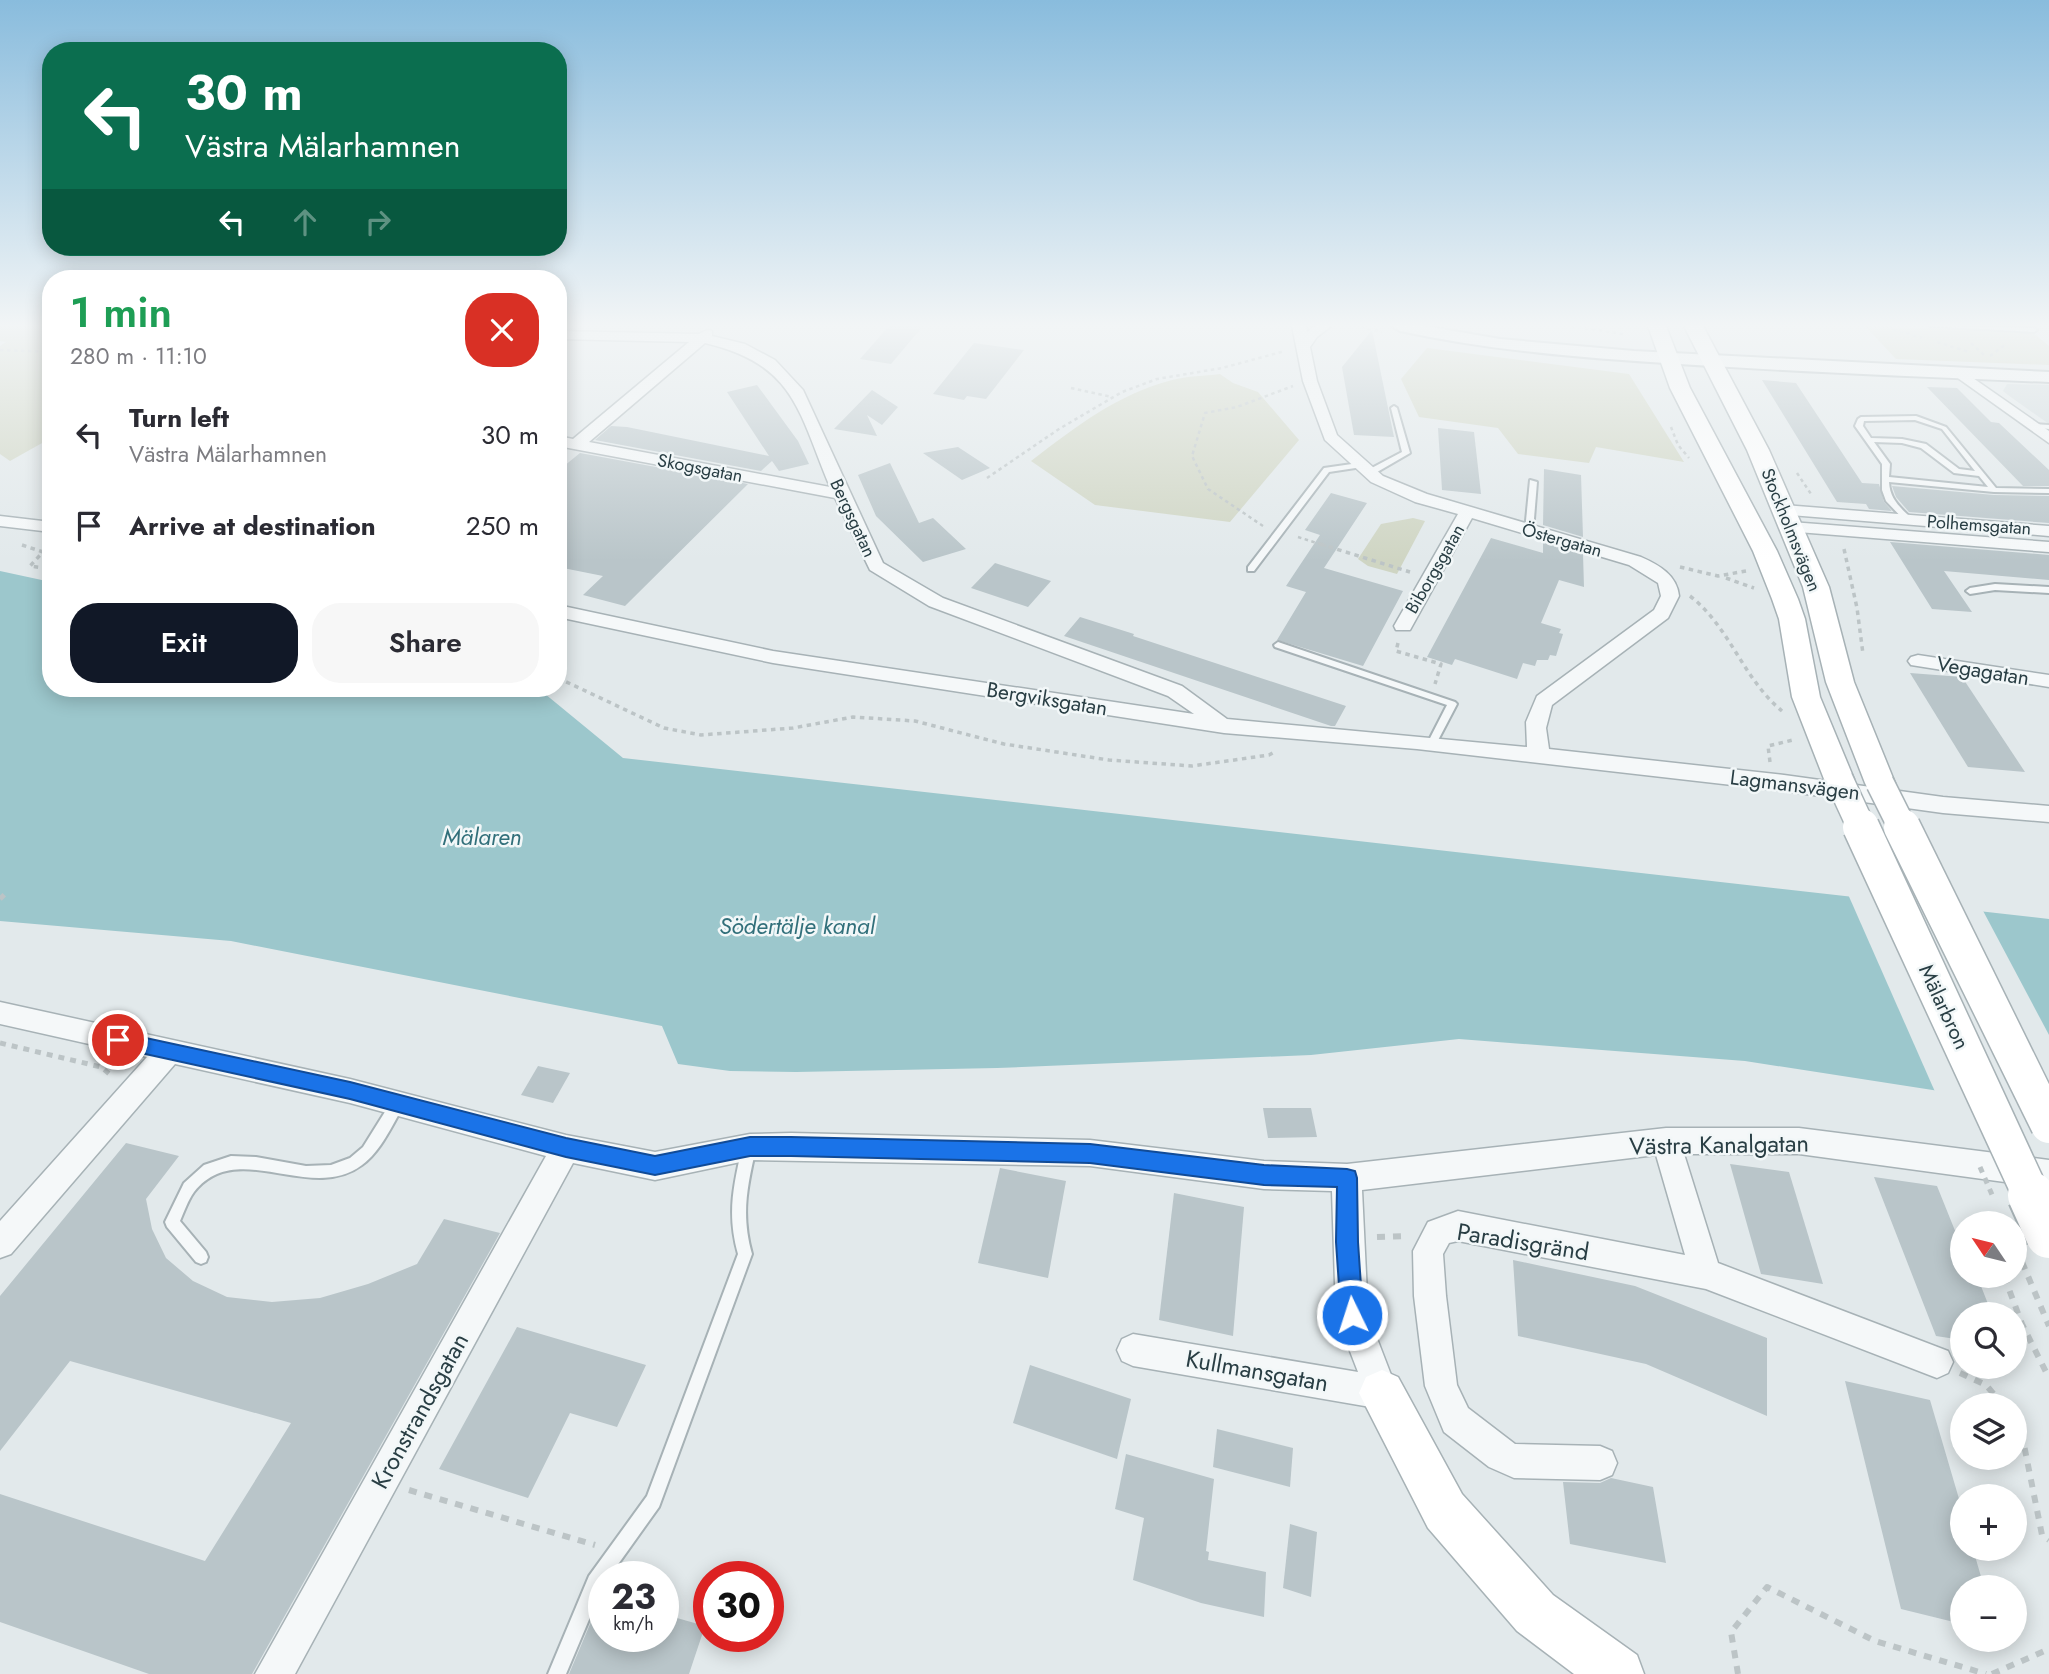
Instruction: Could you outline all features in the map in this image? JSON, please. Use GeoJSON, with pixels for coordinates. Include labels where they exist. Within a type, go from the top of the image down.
{"type":"FeatureCollection","features":[{"type":"Feature","properties":{"kind":"main road","name":"Stockholmsvägen"},"geometry":{"type":"LineString","coordinates":[[1688,404],[1765,551],[1785,599],[1792,619],[1806,697],[1839,779]]}},
{"type":"Feature","properties":{"kind":"main road","name":"Stockholmsvägen"},"geometry":{"type":"LineString","coordinates":[[1733,404],[1758,450],[1816,587],[1848,708],[1880,783]]}},
{"type":"Feature","properties":{"kind":"main road","name":"Mälarbron"},"geometry":{"type":"LineString","coordinates":[[1839,779],[2049,1234]]}},
{"type":"Feature","properties":{"kind":"main road","name":"Mälarbron"},"geometry":{"type":"LineString","coordinates":[[1880,783],[2049,1125]]}},
{"type":"Feature","properties":{"kind":"main road"},"geometry":{"type":"LineString","coordinates":[[1382,1393],[1445,1511],[1535,1613],[1618,1674]]}},
{"type":"Feature","properties":{"kind":"street"},"geometry":{"type":"LineString","coordinates":[[576,445],[624,404]]}},
{"type":"Feature","properties":{"kind":"street","name":"Bergsgatan"},"geometry":{"type":"LineString","coordinates":[[803,404],[841,495],[876,566],[936,602],[1175,691],[1223,726]]}},
{"type":"Feature","properties":{"kind":"street","name":"Östergatan"},"geometry":{"type":"LineString","coordinates":[[1318,404],[1330,437],[1364,469],[1417,497],[1635,561],[1656,570]]}},
{"type":"Feature","properties":{"kind":"street"},"geometry":{"type":"LineString","coordinates":[[2003,404],[2049,438]]}},
{"type":"Feature","properties":{"kind":"street","name":"Skogsgatan"},"geometry":{"type":"LineString","coordinates":[[567,444],[841,495]]}},
{"type":"Feature","properties":{"kind":"street","name":"Biborgsgatan"},"geometry":{"type":"LineString","coordinates":[[1403,626],[1467,513]]}},
{"type":"Feature","properties":{"kind":"street","name":"Polhemsgatan"},"geometry":{"type":"LineString","coordinates":[[1788,519],[1909,520],[2049,531]]}},
{"type":"Feature","properties":{"kind":"street","name":"Polhemsgatan"},"geometry":{"type":"LineString","coordinates":[[1788,519],[1920,537],[2049,547]]}},
{"type":"Feature","properties":{"kind":"street","name":"Polhemsgatan"},"geometry":{"type":"LineString","coordinates":[[1909,520],[1920,537]]}},
{"type":"Feature","properties":{"kind":"street"},"geometry":{"type":"LineString","coordinates":[[0,521],[42,526]]}},
{"type":"Feature","properties":{"kind":"street"},"geometry":{"type":"LineString","coordinates":[[1540,755],[1534,735],[1535,719],[1544,701],[1661,614],[1669,605],[1670,588],[1656,570]]}},
{"type":"Feature","properties":{"kind":"street","name":"Bergviksgatan"},"geometry":{"type":"LineString","coordinates":[[567,613],[773,657],[1223,726],[1540,755]]}},
{"type":"Feature","properties":{"kind":"street","name":"Vegagatan"},"geometry":{"type":"LineString","coordinates":[[1918,661],[2049,681]]}},
{"type":"Feature","properties":{"kind":"street","name":"Lagmansvägen"},"geometry":{"type":"LineString","coordinates":[[1540,755],[1784,783],[1943,805],[2049,814]]}},
{"type":"Feature","properties":{"kind":"street"},"geometry":{"type":"LineString","coordinates":[[0,1013],[398,1103],[566,1148],[655,1166],[750,1147],[1090,1153],[1264,1175],[1347,1178],[1347,1242],[1352,1315],[1382,1393]]}},
{"type":"Feature","properties":{"kind":"street"},"geometry":{"type":"LineString","coordinates":[[0,1243],[168,1052]]}},
{"type":"Feature","properties":{"kind":"street"},"geometry":{"type":"LineString","coordinates":[[1666,1141],[1706,1274]]}},
{"type":"Feature","properties":{"kind":"street","name":"Västra Kanalgatan"},"geometry":{"type":"LineString","coordinates":[[1347,1178],[1666,1141],[1798,1142],[2049,1174]]}},
{"type":"Feature","properties":{"kind":"street","name":"Kronstrandsgatan"},"geometry":{"type":"LineString","coordinates":[[274,1674],[566,1148]]}},
{"type":"Feature","properties":{"kind":"street","name":"Paradisgränd"},"geometry":{"type":"LineString","coordinates":[[1600,1463],[1514,1461],[1501,1455],[1456,1420],[1441,1386],[1430,1296],[1428,1251],[1439,1232],[1458,1226],[1706,1274],[1937,1362]]}},
{"type":"Feature","properties":{"kind":"street","name":"Kullmansgatan"},"geometry":{"type":"LineString","coordinates":[[1133,1350],[1382,1393]]}},
{"type":"Feature","properties":{"kind":"lane"},"geometry":{"type":"LineString","coordinates":[[1251,569],[1327,470],[1364,469],[1406,453],[1394,408]]}},
{"type":"Feature","properties":{"kind":"lane"},"geometry":{"type":"LineString","coordinates":[[1909,520],[1892,507],[1884,491],[1886,464],[1859,426],[1861,419],[1916,418],[1944,428],[1994,489]]}},
{"type":"Feature","properties":{"kind":"lane"},"geometry":{"type":"LineString","coordinates":[[2033,426],[2049,427]]}},
{"type":"Feature","properties":{"kind":"lane"},"geometry":{"type":"LineString","coordinates":[[1869,440],[1902,441],[1923,446],[1957,471],[1981,474]]}},
{"type":"Feature","properties":{"kind":"lane"},"geometry":{"type":"LineString","coordinates":[[1885,479],[2049,491]]}},
{"type":"Feature","properties":{"kind":"lane"},"geometry":{"type":"LineString","coordinates":[[1529,531],[1533,482]]}},
{"type":"Feature","properties":{"kind":"lane"},"geometry":{"type":"LineString","coordinates":[[1969,591],[1995,587],[2049,590]]}},
{"type":"Feature","properties":{"kind":"lane"},"geometry":{"type":"LineString","coordinates":[[1278,645],[1454,700],[1432,744]]}},
{"type":"Feature","properties":{"kind":"lane"},"geometry":{"type":"LineString","coordinates":[[201,1257],[172,1222],[178,1204],[207,1171],[237,1160],[318,1174],[346,1168],[366,1153],[398,1103]]}},
{"type":"Feature","properties":{"kind":"lane"},"geometry":{"type":"LineString","coordinates":[[557,1674],[595,1582],[653,1501],[745,1254],[738,1232],[737,1201],[750,1147]]}},
{"type":"Feature","properties":{"kind":"path"},"geometry":{"type":"LineString","coordinates":[[987,478],[1059,429],[1102,404]]}},
{"type":"Feature","properties":{"kind":"path"},"geometry":{"type":"LineString","coordinates":[[1243,404],[1205,413],[1192,456],[1208,489],[1256,524],[1430,578]]}},
{"type":"Feature","properties":{"kind":"path"},"geometry":{"type":"LineString","coordinates":[[1667,417],[1678,445],[1693,461]]}},
{"type":"Feature","properties":{"kind":"path"},"geometry":{"type":"LineString","coordinates":[[12,544],[42,552]]}},
{"type":"Feature","properties":{"kind":"path"},"geometry":{"type":"LineString","coordinates":[[42,553],[30,566],[42,568]]}},
{"type":"Feature","properties":{"kind":"path"},"geometry":{"type":"LineString","coordinates":[[1656,570],[1668,565],[1718,576],[1761,591],[1756,579]]}},
{"type":"Feature","properties":{"kind":"path"},"geometry":{"type":"LineString","coordinates":[[1718,576],[1741,573],[1752,568]]}},
{"type":"Feature","properties":{"kind":"path"},"geometry":{"type":"LineString","coordinates":[[1670,588],[1686,593],[1705,608],[1751,681],[1770,703],[1783,712],[1781,700]]}},
{"type":"Feature","properties":{"kind":"path"},"geometry":{"type":"LineString","coordinates":[[1403,626],[1396,651],[1441,664]]}},
{"type":"Feature","properties":{"kind":"path"},"geometry":{"type":"LineString","coordinates":[[567,682],[664,728],[701,735],[793,728],[853,717],[915,721],[1004,744],[1109,760],[1192,766],[1269,755],[1281,749]]}},
{"type":"Feature","properties":{"kind":"path"},"geometry":{"type":"LineString","coordinates":[[0,899],[8,891]]}},
{"type":"Feature","properties":{"kind":"path"},"geometry":{"type":"LineString","coordinates":[[0,1043],[101,1067],[112,1075],[111,1083]]}},
{"type":"Feature","properties":{"kind":"path"},"geometry":{"type":"LineString","coordinates":[[1347,1242],[1398,1234],[1417,1237],[1439,1232]]}},
{"type":"Feature","properties":{"kind":"path"},"geometry":{"type":"LineString","coordinates":[[2027,1275],[2049,1326]]}},
{"type":"Feature","properties":{"kind":"path"},"geometry":{"type":"LineString","coordinates":[[2008,1288],[2022,1324],[2049,1378]]}},
{"type":"Feature","properties":{"kind":"path"},"geometry":{"type":"LineString","coordinates":[[1937,1362],[1986,1385],[1993,1393]]}},
{"type":"Feature","properties":{"kind":"path"},"geometry":{"type":"LineString","coordinates":[[2027,1460],[2042,1535],[2049,1540]]}},
{"type":"Feature","properties":{"kind":"path"},"geometry":{"type":"LineString","coordinates":[[381,1482],[616,1551]]}},
{"type":"Feature","properties":{"kind":"path"},"geometry":{"type":"LineString","coordinates":[[1738,1674],[1731,1632],[1767,1587],[1875,1641],[1986,1674]]}},
{"type":"Feature","properties":{"kind":"path"},"geometry":{"type":"LineString","coordinates":[[1992,1674],[2049,1649]]}},
{"type":"Feature","properties":{"kind":"shaded area"},"geometry":{"type":"Polygon","coordinates":[[[2021,404],[2049,404],[2049,424],[2021,404]]]}},
{"type":"Feature","properties":{"kind":"green space"},"geometry":{"type":"Polygon","coordinates":[[[0,404],[42,404],[42,443],[10,461],[0,454],[0,404]]]}},
{"type":"Feature","properties":{"kind":"green space"},"geometry":{"type":"Polygon","coordinates":[[[1113,404],[1268,404],[1299,440],[1230,522],[1095,505],[1031,461],[1113,404]]]}},
{"type":"Feature","properties":{"kind":"green space"},"geometry":{"type":"Polygon","coordinates":[[[1413,404],[1648,404],[1684,462],[1596,447],[1589,463],[1518,454],[1498,428],[1419,417],[1413,404]]]}},
{"type":"Feature","properties":{"kind":"green space"},"geometry":{"type":"Polygon","coordinates":[[[1413,518],[1425,521],[1397,574],[1368,566],[1358,559],[1381,524],[1413,518]]]}},
{"type":"Feature","properties":{"kind":"water","name":"Södertälje kanal"},"geometry":{"type":"Polygon","coordinates":[[[0,571],[42,580],[42,697],[549,697],[623,758],[2049,919],[2049,1108],[1745,1061],[1459,1039],[1311,1055],[997,1068],[730,1071],[678,1064],[662,1026],[231,941],[0,921],[0,571]]]}},
{"type":"Feature","properties":{"kind":"pier"},"geometry":{"type":"Polygon","coordinates":[[[1847,892],[1981,907],[2049,1035],[2049,1112],[1936,1094],[1847,892]]]}},
{"type":"Feature","properties":{"kind":"building"},"geometry":{"type":"Polygon","coordinates":[[[735,404],[771,404],[798,441],[809,464],[779,471],[772,461],[761,471],[595,440],[611,426],[627,427],[769,456],[735,404]]]}},
{"type":"Feature","properties":{"kind":"building"},"geometry":{"type":"Polygon","coordinates":[[[858,404],[894,404],[898,407],[882,425],[867,415],[877,436],[834,429],[858,404]]]}},
{"type":"Feature","properties":{"kind":"building"},"geometry":{"type":"Polygon","coordinates":[[[1349,404],[1387,404],[1394,437],[1354,435],[1349,404]]]}},
{"type":"Feature","properties":{"kind":"building"},"geometry":{"type":"Polygon","coordinates":[[[1777,404],[1810,404],[1862,483],[1879,484],[1884,502],[1892,511],[1869,509],[1866,504],[1837,502],[1777,404]]]}},
{"type":"Feature","properties":{"kind":"building"},"geometry":{"type":"Polygon","coordinates":[[[1944,404],[1973,404],[1991,422],[1999,423],[2049,470],[2049,486],[2023,486],[1944,404]]]}},
{"type":"Feature","properties":{"kind":"building"},"geometry":{"type":"Polygon","coordinates":[[[1438,428],[1474,432],[1481,494],[1442,490],[1438,428]]]}},
{"type":"Feature","properties":{"kind":"building"},"geometry":{"type":"Polygon","coordinates":[[[958,447],[990,468],[962,480],[923,453],[958,447]]]}},
{"type":"Feature","properties":{"kind":"building"},"geometry":{"type":"Polygon","coordinates":[[[580,453],[748,484],[625,606],[583,595],[603,576],[567,569],[567,464],[580,453]]]}},
{"type":"Feature","properties":{"kind":"building"},"geometry":{"type":"Polygon","coordinates":[[[890,463],[919,523],[933,518],[966,549],[923,562],[876,516],[858,475],[890,463]]]}},
{"type":"Feature","properties":{"kind":"building"},"geometry":{"type":"Polygon","coordinates":[[[1544,469],[1581,475],[1583,537],[1543,525],[1544,469]]]}},
{"type":"Feature","properties":{"kind":"building"},"geometry":{"type":"Polygon","coordinates":[[[1892,486],[1994,495],[2049,496],[2049,523],[1909,512],[1896,497],[1892,486]]]}},
{"type":"Feature","properties":{"kind":"building"},"geometry":{"type":"Polygon","coordinates":[[[1331,493],[1367,503],[1324,568],[1403,591],[1363,666],[1277,640],[1306,592],[1286,586],[1320,535],[1305,530],[1331,493]]]}},
{"type":"Feature","properties":{"kind":"building"},"geometry":{"type":"Polygon","coordinates":[[[1491,538],[1543,553],[1543,542],[1583,554],[1584,587],[1559,580],[1541,623],[1561,629],[1559,633],[1563,634],[1556,656],[1550,655],[1548,660],[1537,660],[1535,666],[1523,663],[1517,679],[1455,659],[1452,665],[1427,657],[1491,538]]]}},
{"type":"Feature","properties":{"kind":"building"},"geometry":{"type":"Polygon","coordinates":[[[1890,542],[2049,555],[2049,580],[1944,571],[1972,612],[1932,609],[1890,542]]]}},
{"type":"Feature","properties":{"kind":"building"},"geometry":{"type":"Polygon","coordinates":[[[995,563],[1051,581],[1028,607],[971,588],[995,563]]]}},
{"type":"Feature","properties":{"kind":"building"},"geometry":{"type":"Polygon","coordinates":[[[1080,617],[1346,706],[1335,726],[1331,726],[1064,636],[1080,617]]]}},
{"type":"Feature","properties":{"kind":"building"},"geometry":{"type":"Polygon","coordinates":[[[1910,673],[1962,677],[2025,772],[1968,767],[1910,673]]]}},
{"type":"Feature","properties":{"kind":"building"},"geometry":{"type":"Polygon","coordinates":[[[538,1066],[570,1073],[553,1103],[521,1095],[538,1066]]]}},
{"type":"Feature","properties":{"kind":"building"},"geometry":{"type":"Polygon","coordinates":[[[1263,1108],[1311,1108],[1317,1137],[1268,1138],[1263,1108]]]}},
{"type":"Feature","properties":{"kind":"building"},"geometry":{"type":"Polygon","coordinates":[[[126,1143],[179,1156],[146,1199],[152,1229],[166,1258],[193,1281],[227,1297],[272,1302],[320,1298],[368,1284],[417,1264],[444,1219],[500,1233],[252,1674],[149,1674],[0,1622],[0,1494],[205,1561],[291,1423],[70,1361],[0,1451],[0,1296],[126,1143]]]}},
{"type":"Feature","properties":{"kind":"building"},"geometry":{"type":"Polygon","coordinates":[[[1730,1164],[1789,1172],[1823,1284],[1761,1274],[1730,1164]]]}},
{"type":"Feature","properties":{"kind":"building"},"geometry":{"type":"Polygon","coordinates":[[[1000,1168],[1066,1181],[1048,1278],[978,1263],[1000,1168]]]}},
{"type":"Feature","properties":{"kind":"building"},"geometry":{"type":"Polygon","coordinates":[[[1874,1177],[1937,1186],[1950,1218],[1950,1288],[1982,1288],[1987,1302],[1950,1302],[1950,1338],[1936,1336],[1874,1177]]]}},
{"type":"Feature","properties":{"kind":"building"},"geometry":{"type":"Polygon","coordinates":[[[1174,1193],[1244,1207],[1233,1336],[1159,1320],[1174,1193]]]}},
{"type":"Feature","properties":{"kind":"building"},"geometry":{"type":"Polygon","coordinates":[[[1513,1260],[1635,1286],[1767,1338],[1767,1416],[1646,1364],[1518,1336],[1513,1260]]]}},
{"type":"Feature","properties":{"kind":"building"},"geometry":{"type":"Polygon","coordinates":[[[517,1327],[646,1365],[617,1427],[570,1413],[528,1498],[439,1469],[517,1327]]]}},
{"type":"Feature","properties":{"kind":"building"},"geometry":{"type":"Polygon","coordinates":[[[1030,1365],[1131,1399],[1117,1459],[1013,1423],[1030,1365]]]}},
{"type":"Feature","properties":{"kind":"building"},"geometry":{"type":"Polygon","coordinates":[[[1845,1381],[1930,1400],[1955,1484],[1950,1484],[1950,1561],[1976,1561],[1981,1575],[1950,1575],[1950,1621],[1901,1609],[1845,1381]]]}},
{"type":"Feature","properties":{"kind":"building"},"geometry":{"type":"Polygon","coordinates":[[[1217,1429],[1293,1448],[1290,1487],[1213,1467],[1217,1429]]]}},
{"type":"Feature","properties":{"kind":"building"},"geometry":{"type":"Polygon","coordinates":[[[1126,1454],[1214,1479],[1206,1551],[1209,1552],[1208,1560],[1266,1572],[1264,1617],[1201,1603],[1133,1580],[1144,1518],[1115,1509],[1126,1454]]]}},
{"type":"Feature","properties":{"kind":"building"},"geometry":{"type":"Polygon","coordinates":[[[1611,1478],[1653,1487],[1666,1563],[1570,1544],[1563,1482],[1600,1483],[1611,1478]]]}},
{"type":"Feature","properties":{"kind":"building"},"geometry":{"type":"Polygon","coordinates":[[[1290,1524],[1317,1532],[1311,1597],[1283,1588],[1290,1524]]]}},
{"type":"Feature","properties":{"kind":"building"},"geometry":{"type":"Polygon","coordinates":[[[679,1619],[693,1623],[693,1652],[696,1652],[689,1674],[569,1674],[588,1629],[588,1652],[679,1652],[679,1619]]]}},
{"type":"Feature","properties":{"kind":"route"},"geometry":{"type":"LineString","coordinates":[[118,1040],[350,1091],[566,1148],[655,1166],[750,1147],[791,1146],[1090,1153],[1264,1175],[1347,1178],[1347,1242],[1352,1315]]}},
{"type":"Feature","properties":{"kind":"water label","name":"Mälaren"},"geometry":{"type":"Point","coordinates":[482,837]}}]}
